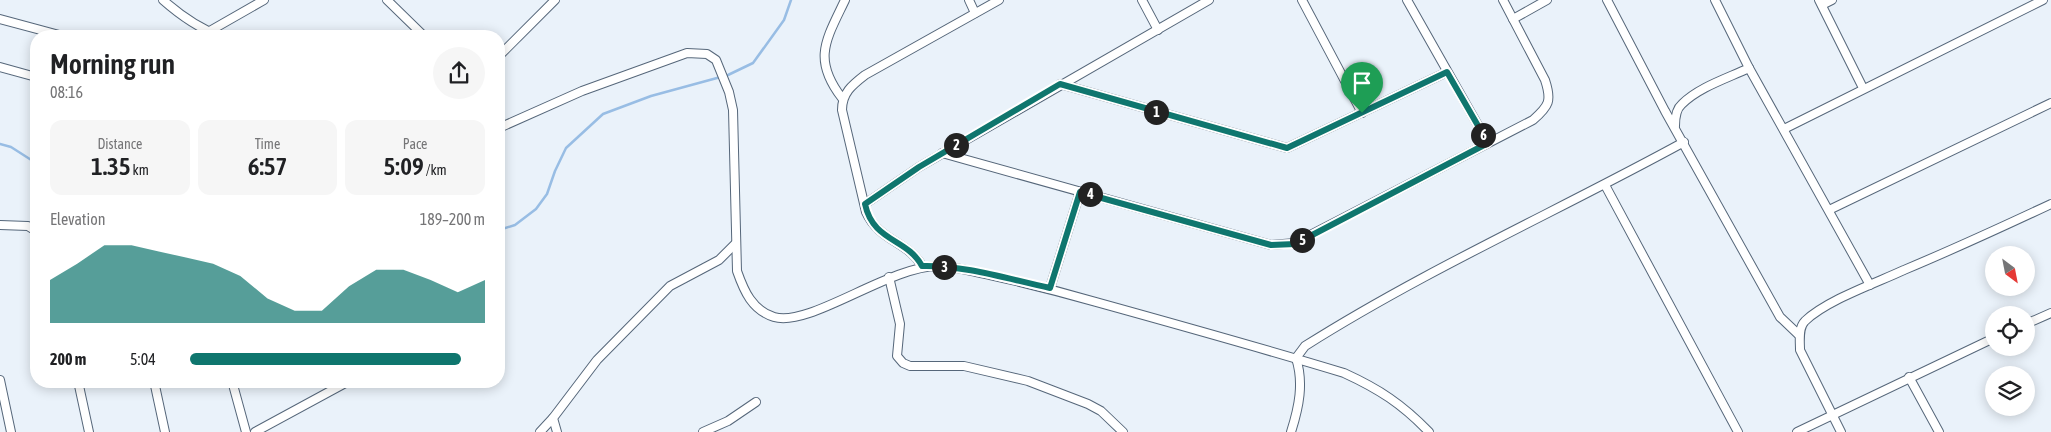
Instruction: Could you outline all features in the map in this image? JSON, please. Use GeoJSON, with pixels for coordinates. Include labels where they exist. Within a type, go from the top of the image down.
{"type":"FeatureCollection","features":[{"type":"Feature","properties":{"kind":"street"},"geometry":{"type":"LineString","coordinates":[[163,0],[182,16],[205,30]]}},
{"type":"Feature","properties":{"kind":"street"},"geometry":{"type":"LineString","coordinates":[[212,30],[264,0]]}},
{"type":"Feature","properties":{"kind":"street"},"geometry":{"type":"LineString","coordinates":[[387,0],[418,30]]}},
{"type":"Feature","properties":{"kind":"street"},"geometry":{"type":"LineString","coordinates":[[505,50],[555,0]]}},
{"type":"Feature","properties":{"kind":"street"},"geometry":{"type":"LineString","coordinates":[[845,0],[828,37],[823,61],[830,82],[842,98],[842,110],[865,204],[872,224],[880,233],[918,258],[922,266]]}},
{"type":"Feature","properties":{"kind":"street"},"geometry":{"type":"LineString","coordinates":[[969,0],[976,13]]}},
{"type":"Feature","properties":{"kind":"street"},"geometry":{"type":"LineString","coordinates":[[842,98],[853,84],[865,75],[999,0]]}},
{"type":"Feature","properties":{"kind":"street"},"geometry":{"type":"LineString","coordinates":[[1142,0],[1158,30]]}},
{"type":"Feature","properties":{"kind":"street"},"geometry":{"type":"LineString","coordinates":[[865,204],[942,153],[1209,0]]}},
{"type":"Feature","properties":{"kind":"street"},"geometry":{"type":"LineString","coordinates":[[1302,0],[1362,113]]}},
{"type":"Feature","properties":{"kind":"street"},"geometry":{"type":"LineString","coordinates":[[1407,0],[1488,143]]}},
{"type":"Feature","properties":{"kind":"street"},"geometry":{"type":"LineString","coordinates":[[942,153],[1271,245],[1295,244],[1533,120],[1547,108],[1549,94],[1545,80],[1503,0]]}},
{"type":"Feature","properties":{"kind":"street"},"geometry":{"type":"LineString","coordinates":[[1513,19],[1547,0]]}},
{"type":"Feature","properties":{"kind":"street"},"geometry":{"type":"LineString","coordinates":[[1607,0],[1780,317],[1800,335]]}},
{"type":"Feature","properties":{"kind":"street"},"geometry":{"type":"LineString","coordinates":[[1715,0],[1749,68],[1830,210],[1870,285]]}},
{"type":"Feature","properties":{"kind":"street"},"geometry":{"type":"LineString","coordinates":[[1832,0],[1821,3],[1863,88]]}},
{"type":"Feature","properties":{"kind":"street"},"geometry":{"type":"LineString","coordinates":[[1784,129],[2043,0]]}},
{"type":"Feature","properties":{"kind":"street"},"geometry":{"type":"LineString","coordinates":[[0,19],[41,30]]}},
{"type":"Feature","properties":{"kind":"street"},"geometry":{"type":"LineString","coordinates":[[505,125],[582,91],[688,53],[707,54],[716,60],[729,92],[735,143],[735,244],[737,271],[747,294],[758,308],[775,317],[792,317],[814,312],[889,277],[922,266],[959,269],[1050,288],[1344,373],[1376,388],[1405,408],[1429,432]]}},
{"type":"Feature","properties":{"kind":"street"},"geometry":{"type":"LineString","coordinates":[[0,67],[30,75]]}},
{"type":"Feature","properties":{"kind":"street"},"geometry":{"type":"LineString","coordinates":[[1675,126],[1675,118],[1681,104],[1705,89],[1749,68]]}},
{"type":"Feature","properties":{"kind":"street"},"geometry":{"type":"LineString","coordinates":[[1060,84],[1287,148],[1447,72]]}},
{"type":"Feature","properties":{"kind":"street"},"geometry":{"type":"LineString","coordinates":[[1830,210],[2051,103]]}},
{"type":"Feature","properties":{"kind":"street"},"geometry":{"type":"LineString","coordinates":[[1296,358],[1305,346],[1484,244],[1605,186],[1684,142]]}},
{"type":"Feature","properties":{"kind":"street"},"geometry":{"type":"LineString","coordinates":[[1605,186],[1738,432]]}},
{"type":"Feature","properties":{"kind":"street"},"geometry":{"type":"LineString","coordinates":[[1050,288],[1080,192]]}},
{"type":"Feature","properties":{"kind":"street"},"geometry":{"type":"LineString","coordinates":[[1841,432],[1800,350],[1800,335],[1803,322],[1820,310],[1870,285],[1989,234],[2051,204]]}},
{"type":"Feature","properties":{"kind":"street"},"geometry":{"type":"LineString","coordinates":[[0,226],[30,227]]}},
{"type":"Feature","properties":{"kind":"street"},"geometry":{"type":"LineString","coordinates":[[540,432],[553,418],[597,360],[670,286],[719,260],[735,244]]}},
{"type":"Feature","properties":{"kind":"street"},"geometry":{"type":"LineString","coordinates":[[889,277],[900,324],[897,356],[903,363],[910,366],[971,368],[1028,381],[1088,404],[1101,411],[1123,432]]}},
{"type":"Feature","properties":{"kind":"street"},"geometry":{"type":"LineString","coordinates":[[2035,320],[2051,313]]}},
{"type":"Feature","properties":{"kind":"street"},"geometry":{"type":"LineString","coordinates":[[1797,432],[1985,342]]}},
{"type":"Feature","properties":{"kind":"street"},"geometry":{"type":"LineString","coordinates":[[1291,432],[1302,375],[1296,358]]}},
{"type":"Feature","properties":{"kind":"street"},"geometry":{"type":"LineString","coordinates":[[1910,377],[1939,432]]}},
{"type":"Feature","properties":{"kind":"street"},"geometry":{"type":"LineString","coordinates":[[0,380],[12,432]]}},
{"type":"Feature","properties":{"kind":"street"},"geometry":{"type":"LineString","coordinates":[[80,388],[89,432]]}},
{"type":"Feature","properties":{"kind":"street"},"geometry":{"type":"LineString","coordinates":[[156,388],[166,432]]}},
{"type":"Feature","properties":{"kind":"street"},"geometry":{"type":"LineString","coordinates":[[234,388],[246,432]]}},
{"type":"Feature","properties":{"kind":"street"},"geometry":{"type":"LineString","coordinates":[[255,432],[336,388]]}},
{"type":"Feature","properties":{"kind":"street"},"geometry":{"type":"LineString","coordinates":[[703,432],[728,421],[756,402]]}},
{"type":"Feature","properties":{"kind":"street"},"geometry":{"type":"LineString","coordinates":[[553,418],[557,432]]}},
{"type":"Feature","properties":{"kind":"waterway"},"geometry":{"type":"LineString","coordinates":[[505,228],[515,225],[536,209],[547,194],[566,148],[603,114],[651,96],[728,75],[753,63],[784,20],[791,0]]}},
{"type":"Feature","properties":{"kind":"waterway"},"geometry":{"type":"LineString","coordinates":[[0,144],[11,147],[30,159]]}},
{"type":"Feature","properties":{"kind":"route"},"geometry":{"type":"LineString","coordinates":[[1447,72],[1488,143],[1295,244],[1271,245],[1080,192],[1050,288],[940,266],[922,266],[918,258],[880,233],[872,224],[866,212],[865,204],[919,167],[1060,84],[1287,148],[1296,146],[1362,113],[1447,72]]}}]}
